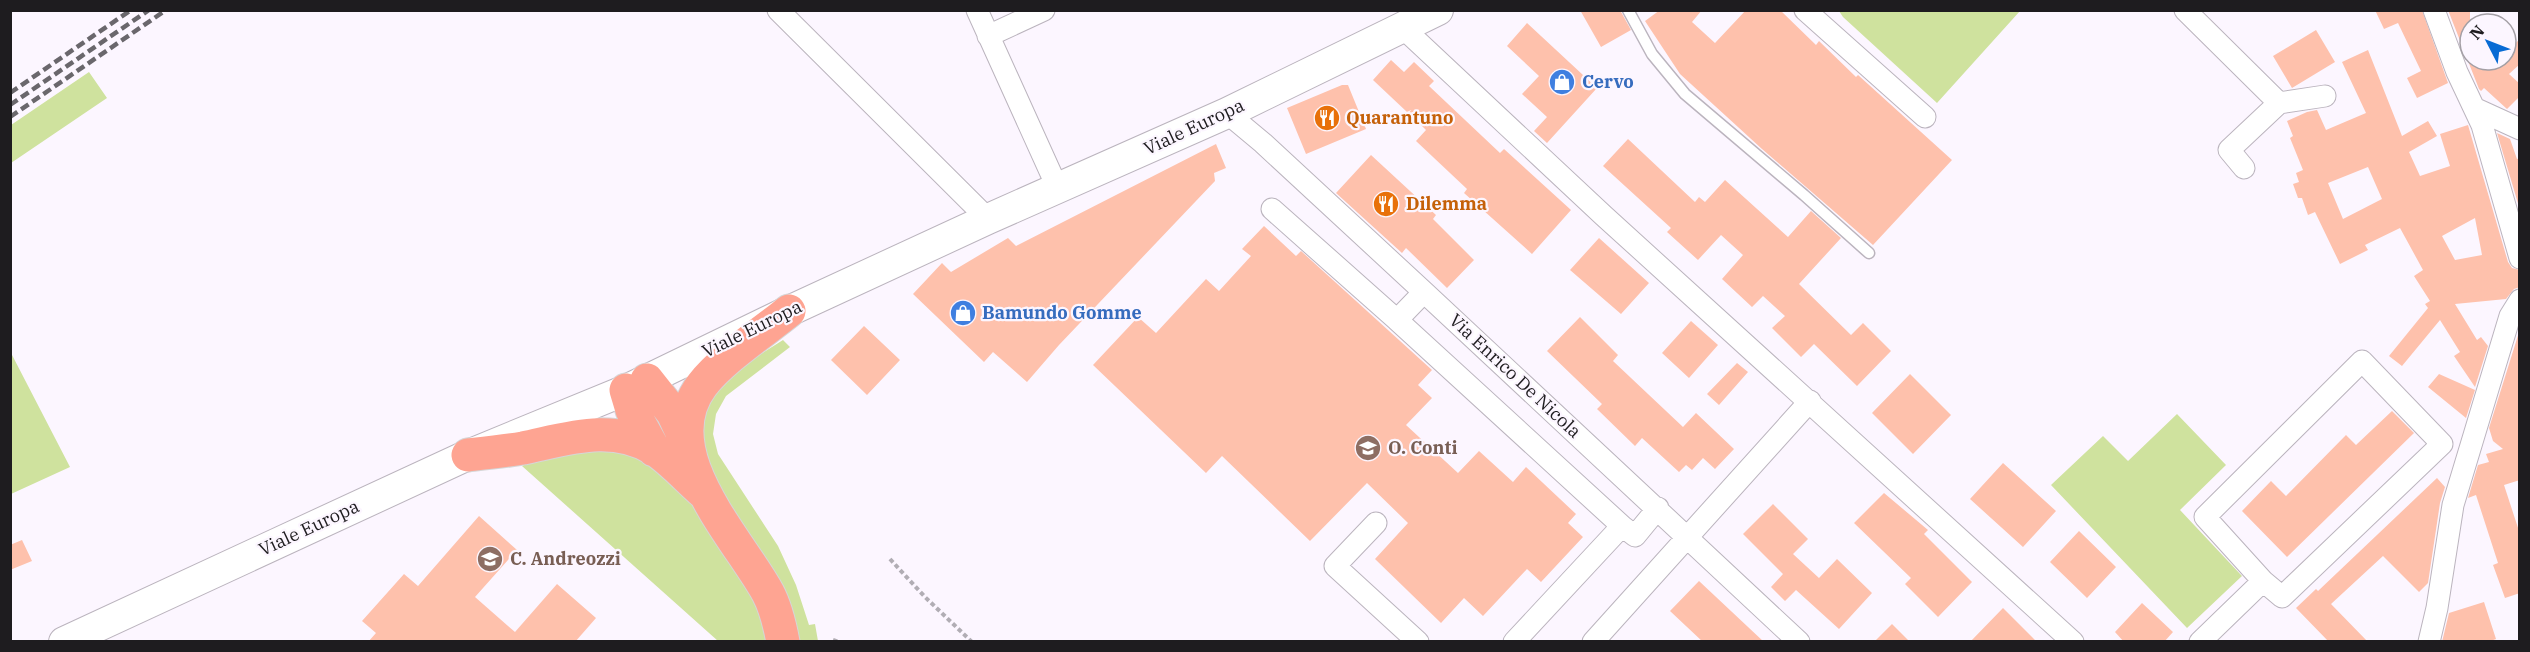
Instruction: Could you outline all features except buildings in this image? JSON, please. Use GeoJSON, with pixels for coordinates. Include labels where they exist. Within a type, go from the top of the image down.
{"type":"FeatureCollection","features":[{"type":"Feature","properties":{"kind":"highway"},"geometry":{"type":"LineString","coordinates":[[686,441],[687,416],[701,386],[789,310]]}},
{"type":"Feature","properties":{"kind":"highway"},"geometry":{"type":"LineString","coordinates":[[654,450],[632,410],[637,385],[673,413],[686,441],[704,493],[769,595],[781,628],[783,642]]}},
{"type":"Feature","properties":{"kind":"highway"},"geometry":{"type":"LineString","coordinates":[[468,455],[521,448],[577,435],[612,435],[631,438],[654,450],[704,493]]}},
{"type":"Feature","properties":{"kind":"main road","name":"Viale Europa"},"geometry":{"type":"LineString","coordinates":[[64,642],[468,455],[637,385],[789,310],[1227,113],[1438,10]]}},
{"type":"Feature","properties":{"kind":"street"},"geometry":{"type":"LineString","coordinates":[[778,10],[988,219]]}},
{"type":"Feature","properties":{"kind":"street"},"geometry":{"type":"LineString","coordinates":[[977,10],[1058,189]]}},
{"type":"Feature","properties":{"kind":"street"},"geometry":{"type":"LineString","coordinates":[[988,36],[1044,10]]}},
{"type":"Feature","properties":{"kind":"street"},"geometry":{"type":"LineString","coordinates":[[1805,10],[1925,117]]}},
{"type":"Feature","properties":{"kind":"street"},"geometry":{"type":"LineString","coordinates":[[2186,10],[2278,103]]}},
{"type":"Feature","properties":{"kind":"street"},"geometry":{"type":"LineString","coordinates":[[2433,10],[2457,72],[2482,125],[2520,258]]}},
{"type":"Feature","properties":{"kind":"street"},"geometry":{"type":"LineString","coordinates":[[1402,27],[1604,216],[2073,642]]}},
{"type":"Feature","properties":{"kind":"street"},"geometry":{"type":"LineString","coordinates":[[2244,168],[2229,150],[2278,103],[2325,96]]}},
{"type":"Feature","properties":{"kind":"street"},"geometry":{"type":"LineString","coordinates":[[2474,108],[2520,129]]}},
{"type":"Feature","properties":{"kind":"street","name":"Via Enrico De Nicola"},"geometry":{"type":"LineString","coordinates":[[1227,113],[1263,143],[1659,508],[1799,642]]}},
{"type":"Feature","properties":{"kind":"street"},"geometry":{"type":"LineString","coordinates":[[1272,209],[1622,526],[1635,536],[1659,508]]}},
{"type":"Feature","properties":{"kind":"street"},"geometry":{"type":"LineString","coordinates":[[1397,320],[1424,292]]}},
{"type":"Feature","properties":{"kind":"street"},"geometry":{"type":"LineString","coordinates":[[2429,642],[2437,608],[2453,505],[2510,316],[2520,300]]}},
{"type":"Feature","properties":{"kind":"street"},"geometry":{"type":"LineString","coordinates":[[2362,361],[2442,444],[2282,597],[2263,580],[2205,518],[2362,361]]}},
{"type":"Feature","properties":{"kind":"street"},"geometry":{"type":"LineString","coordinates":[[1593,642],[1810,401]]}},
{"type":"Feature","properties":{"kind":"street"},"geometry":{"type":"LineString","coordinates":[[1376,523],[1335,566],[1418,642]]}},
{"type":"Feature","properties":{"kind":"street"},"geometry":{"type":"LineString","coordinates":[[1514,642],[1622,526]]}},
{"type":"Feature","properties":{"kind":"street"},"geometry":{"type":"LineString","coordinates":[[2200,642],[2263,580]]}},
{"type":"Feature","properties":{"kind":"lane"},"geometry":{"type":"LineString","coordinates":[[1628,10],[1652,54],[1685,94],[1869,253]]}},
{"type":"Feature","properties":{"kind":"path"},"geometry":{"type":"LineString","coordinates":[[890,559],[925,597],[972,642]]}},
{"type":"Feature","properties":{"kind":"path"},"geometry":{"type":"LineString","coordinates":[[833,640],[839,642]]}},
{"type":"Feature","properties":{"kind":"green space"},"geometry":{"type":"Polygon","coordinates":[[[1839,11],[2020,11],[1937,103],[1839,11]]]}},
{"type":"Feature","properties":{"kind":"green space"},"geometry":{"type":"Polygon","coordinates":[[[89,72],[107,98],[11,163],[11,125],[89,72]]]}},
{"type":"Feature","properties":{"kind":"green space"},"geometry":{"type":"Polygon","coordinates":[[[783,340],[790,347],[726,396],[716,414],[713,434],[718,454],[778,546],[796,585],[809,625],[815,624],[818,641],[796,641],[769,564],[707,475],[697,420],[724,377],[783,340]]]}},
{"type":"Feature","properties":{"kind":"green space"},"geometry":{"type":"Polygon","coordinates":[[[11,353],[70,467],[10,494],[11,353]]]}},
{"type":"Feature","properties":{"kind":"green space"},"geometry":{"type":"Polygon","coordinates":[[[2177,414],[2226,465],[2180,510],[2242,576],[2187,628],[2051,485],[2103,436],[2128,461],[2177,414]]]}},
{"type":"Feature","properties":{"kind":"green space"},"geometry":{"type":"Polygon","coordinates":[[[628,449],[680,483],[741,567],[765,621],[770,641],[718,641],[522,466],[544,455],[628,449]]]}},
{"type":"Feature","properties":{"kind":"railway"},"geometry":{"type":"LineString","coordinates":[[10,93],[131,10]]}},
{"type":"Feature","properties":{"kind":"railway"},"geometry":{"type":"LineString","coordinates":[[10,105],[149,10]]}},
{"type":"Feature","properties":{"kind":"railway"},"geometry":{"type":"LineString","coordinates":[[10,117],[166,10]]}},
{"type":"Feature","properties":{"kind":"place","name":"Cervo"},"geometry":{"type":"Point","coordinates":[1562,82]}},
{"type":"Feature","properties":{"kind":"place","name":"Quarantuno"},"geometry":{"type":"Point","coordinates":[1327,118]}},
{"type":"Feature","properties":{"kind":"place","name":"Dilemma"},"geometry":{"type":"Point","coordinates":[1386,204]}},
{"type":"Feature","properties":{"kind":"place","name":"Bamundo Gomme"},"geometry":{"type":"Point","coordinates":[963,313]}},
{"type":"Feature","properties":{"kind":"place","name":"O. Conti"},"geometry":{"type":"Point","coordinates":[1368,448]}},
{"type":"Feature","properties":{"kind":"place","name":"C. Andreozzi"},"geometry":{"type":"Point","coordinates":[490,559]}}]}
